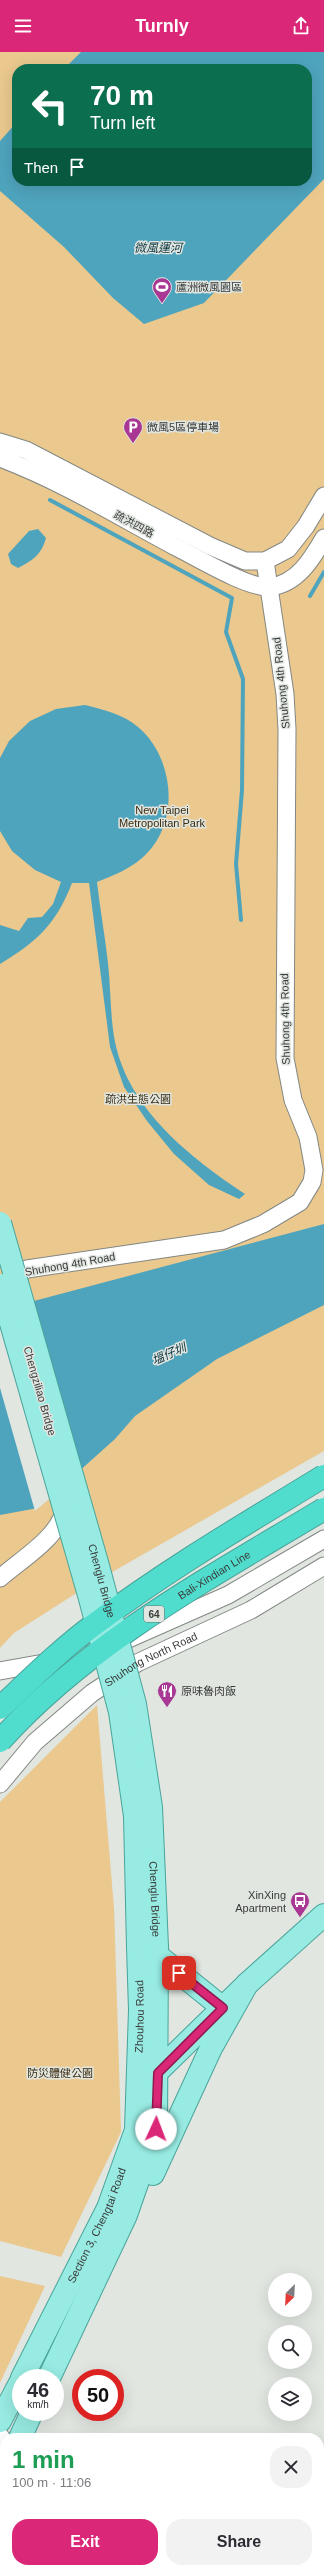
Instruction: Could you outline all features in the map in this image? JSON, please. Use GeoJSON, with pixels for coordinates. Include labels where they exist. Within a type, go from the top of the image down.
{"type":"FeatureCollection","features":[{"type":"Feature","properties":{"kind":"highway","name":"64"},"geometry":{"type":"LineString","coordinates":[[0,1708],[54,1657],[95,1624],[198,1554],[324,1476]]}},
{"type":"Feature","properties":{"kind":"highway","name":"Bali-Xindian Line"},"geometry":{"type":"LineString","coordinates":[[0,1741],[50,1690],[106,1646],[220,1570],[324,1509]]}},
{"type":"Feature","properties":{"kind":"main road","name":"Chenglu Bridge"},"geometry":{"type":"LineString","coordinates":[[0,1223],[98,1566],[135,1704],[151,1807],[151,1950]]}},
{"type":"Feature","properties":{"kind":"main road","name":"Chenglu Bridge"},"geometry":{"type":"LineString","coordinates":[[6,1290],[120,1712],[135,1816],[151,1950]]}},
{"type":"Feature","properties":{"kind":"main road"},"geometry":{"type":"LineString","coordinates":[[138,2086],[158,2073],[247,1984],[324,1915]]}},
{"type":"Feature","properties":{"kind":"main road"},"geometry":{"type":"LineString","coordinates":[[151,1950],[223,2008]]}},
{"type":"Feature","properties":{"kind":"main road","name":"Zhouhou Road"},"geometry":{"type":"LineString","coordinates":[[151,1950],[158,2073]]}},
{"type":"Feature","properties":{"kind":"main road","name":"Zhouhou Road"},"geometry":{"type":"LineString","coordinates":[[138,2086],[151,1950]]}},
{"type":"Feature","properties":{"kind":"main road"},"geometry":{"type":"LineString","coordinates":[[102,2268],[132,2217],[177,2126],[211,2048],[247,1984]]}},
{"type":"Feature","properties":{"kind":"main road","name":"Section 3, Chengtai Road"},"geometry":{"type":"LineString","coordinates":[[53,2369],[126,2216],[156,2129],[158,2073]]}},
{"type":"Feature","properties":{"kind":"main road","name":"Section 3, Chengtai Road"},"geometry":{"type":"LineString","coordinates":[[27,2369],[108,2208],[136,2130],[138,2086]]}},
{"type":"Feature","properties":{"kind":"main road"},"geometry":{"type":"LineString","coordinates":[[0,2421],[12,2398]]}},
{"type":"Feature","properties":{"kind":"main road"},"geometry":{"type":"LineString","coordinates":[[22,2433],[28,2421]]}},
{"type":"Feature","properties":{"kind":"street","name":"疏洪四路"},"geometry":{"type":"LineString","coordinates":[[0,442],[26,450],[228,554],[245,561],[265,561]]}},
{"type":"Feature","properties":{"kind":"street","name":"疏洪四路"},"geometry":{"type":"LineString","coordinates":[[0,458],[38,474],[217,568],[254,585],[270,587]]}},
{"type":"Feature","properties":{"kind":"street"},"geometry":{"type":"LineString","coordinates":[[265,561],[277,557],[295,542],[324,496]]}},
{"type":"Feature","properties":{"kind":"street"},"geometry":{"type":"LineString","coordinates":[[270,587],[286,582],[298,574],[324,538]]}},
{"type":"Feature","properties":{"kind":"street","name":"Shuhong 4th Road"},"geometry":{"type":"LineString","coordinates":[[6,1290],[14,1279],[28,1269],[198,1244],[243,1233],[291,1209],[306,1194],[312,1182],[312,1155],[308,1137],[293,1100],[285,1058],[285,694],[265,561]]}},
{"type":"Feature","properties":{"kind":"street","name":"Chengziliao Bridge"},"geometry":{"type":"LineString","coordinates":[[0,1578],[58,1527],[66,1508],[67,1488],[6,1290]]}},
{"type":"Feature","properties":{"kind":"street"},"geometry":{"type":"LineString","coordinates":[[0,1708],[20,1687],[228,1595],[324,1539]]}},
{"type":"Feature","properties":{"kind":"street","name":"Shuhong North Road"},"geometry":{"type":"LineString","coordinates":[[0,1784],[35,1742],[92,1693],[137,1663],[251,1610],[324,1566]]}},
{"type":"Feature","properties":{"kind":"street"},"geometry":{"type":"LineString","coordinates":[[0,1671],[94,1654]]}},
{"type":"Feature","properties":{"kind":"green space","name":"New Taipei Metropolitan Park"},"geometry":{"type":"Polygon","coordinates":[[[0,52],[324,52],[324,1451],[86,1587],[14,1633],[0,1648],[0,52]]]}},
{"type":"Feature","properties":{"kind":"green space","name":"防災體健公園"},"geometry":{"type":"Polygon","coordinates":[[[97,1705],[114,1908],[121,2132],[61,2257],[0,2241],[0,1802],[97,1705]]]}},
{"type":"Feature","properties":{"kind":"green space"},"geometry":{"type":"Polygon","coordinates":[[[0,2276],[45,2286],[0,2383],[0,2276]]]}},
{"type":"Feature","properties":{"kind":"water","name":"微風運河"},"geometry":{"type":"Polygon","coordinates":[[[81,52],[324,52],[324,179],[204,303],[144,324],[113,298],[64,247],[0,191],[0,141],[12,128],[12,186],[312,186],[312,64],[69,64],[81,52]]]}},
{"type":"Feature","properties":{"kind":"water"},"geometry":{"type":"Polygon","coordinates":[[[38,529],[46,538],[39,553],[28,563],[18,568],[11,564],[8,554],[29,531],[38,529]]]}},
{"type":"Feature","properties":{"kind":"water"},"geometry":{"type":"Polygon","coordinates":[[[85,705],[120,716],[138,727],[150,740],[160,756],[166,773],[168,792],[168,810],[163,828],[155,844],[142,858],[131,866],[97,882],[108,963],[113,1032],[122,1067],[148,1110],[165,1130],[204,1165],[245,1194],[239,1199],[209,1185],[174,1154],[147,1121],[124,1087],[110,1047],[89,883],[72,883],[59,910],[44,930],[25,947],[0,964],[0,925],[19,931],[28,918],[42,917],[53,904],[61,882],[35,870],[12,851],[0,831],[0,758],[9,741],[30,721],[56,709],[85,705]]]}},
{"type":"Feature","properties":{"kind":"water","name":"塭仔圳"},"geometry":{"type":"Polygon","coordinates":[[[324,1224],[324,1305],[217,1359],[135,1416],[115,1439],[38,1508],[0,1515],[0,1310],[324,1224]]]}},
{"type":"Feature","properties":{"kind":"pier"},"geometry":{"type":"Polygon","coordinates":[[[0,1308],[81,1472],[35,1511],[0,1388],[0,1308]]]}},
{"type":"Feature","properties":{"kind":"waterway"},"geometry":{"type":"LineString","coordinates":[[50,500],[232,598],[226,632],[243,679],[242,790],[236,864],[241,920]]}},
{"type":"Feature","properties":{"kind":"waterway"},"geometry":{"type":"LineString","coordinates":[[310,596],[324,572]]}},
{"type":"Feature","properties":{"kind":"place","name":"蘆洲微風園區"},"geometry":{"type":"Point","coordinates":[162,304]}},
{"type":"Feature","properties":{"kind":"place","name":"微風5區停車場"},"geometry":{"type":"Point","coordinates":[133,444]}},
{"type":"Feature","properties":{"kind":"place","name":"原味魯肉飯"},"geometry":{"type":"Point","coordinates":[167,1708]}},
{"type":"Feature","properties":{"kind":"place","name":"XinXing Apartment"},"geometry":{"type":"Point","coordinates":[300,1918]}},
{"type":"Feature","properties":{"kind":"route"},"geometry":{"type":"LineString","coordinates":[[156,2129],[158,2073],[223,2008],[179,1973]]}},
{"type":"Feature","properties":{"kind":"park label","name":"疏洪生態公園"},"geometry":{"type":"Point","coordinates":[138,1099]}}]}
